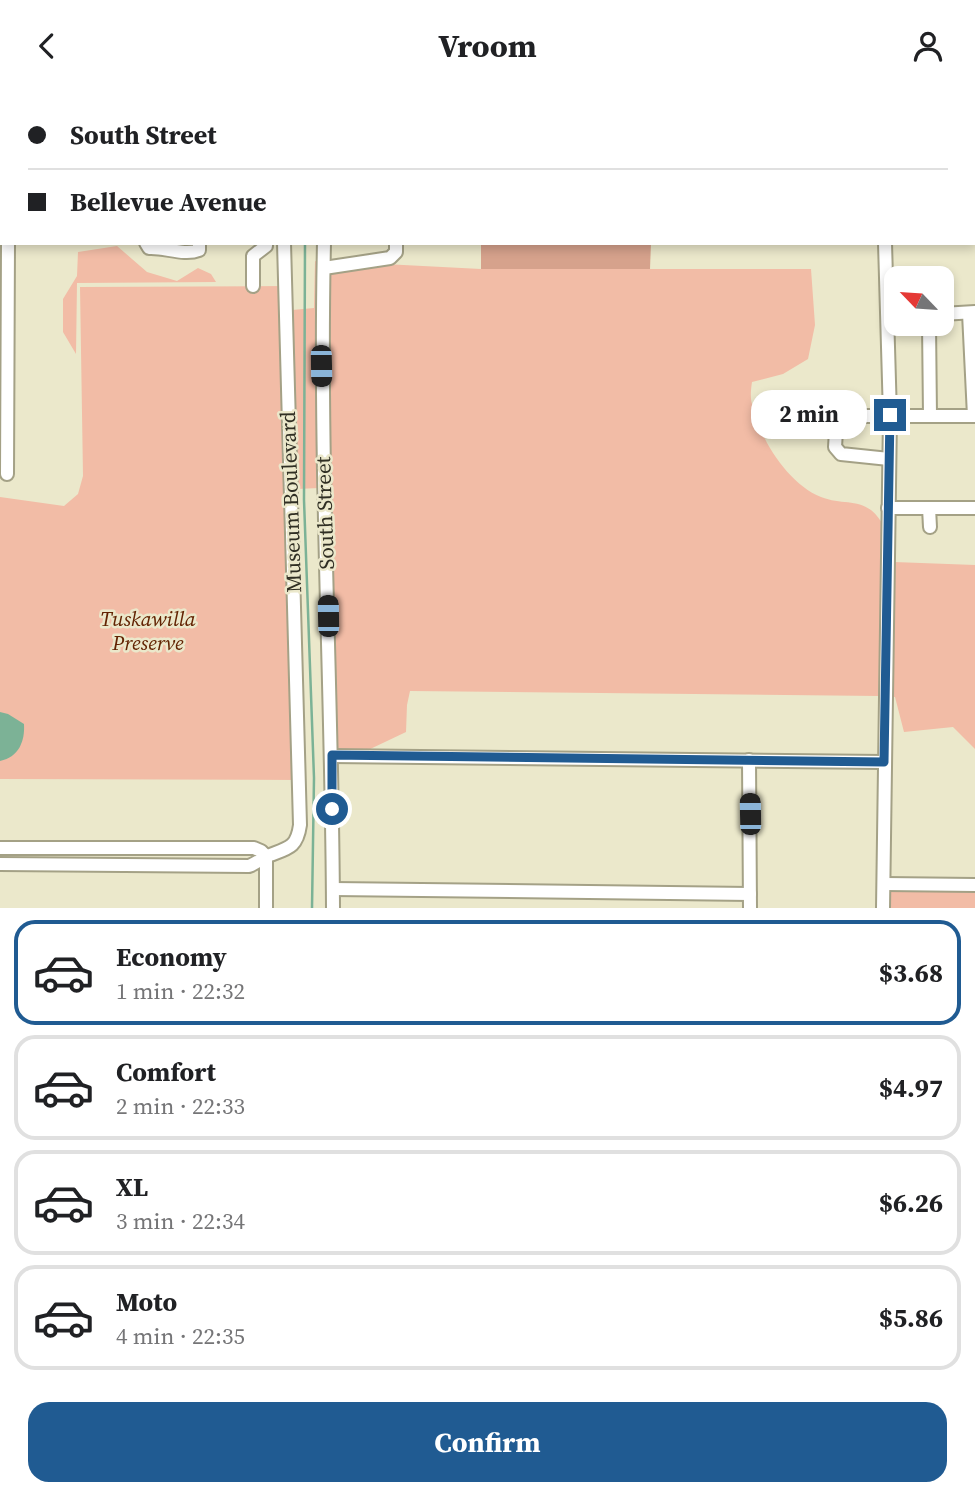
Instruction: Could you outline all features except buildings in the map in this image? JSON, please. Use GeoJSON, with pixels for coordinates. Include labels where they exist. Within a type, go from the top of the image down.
{"type":"FeatureCollection","features":[{"type":"Feature","properties":{"kind":"street"},"geometry":{"type":"LineString","coordinates":[[7,474],[4,295],[8,245]]}},
{"type":"Feature","properties":{"kind":"street"},"geometry":{"type":"LineString","coordinates":[[147,245],[149,248],[161,247],[186,252],[199,250],[200,245]]}},
{"type":"Feature","properties":{"kind":"street"},"geometry":{"type":"LineString","coordinates":[[253,286],[253,256],[266,245]]}},
{"type":"Feature","properties":{"kind":"street","name":"Museum Boulevard"},"geometry":{"type":"LineString","coordinates":[[0,864],[249,866],[266,856],[282,852],[293,845],[298,837],[300,825],[284,245]]}},
{"type":"Feature","properties":{"kind":"street","name":"South Street"},"geometry":{"type":"LineString","coordinates":[[324,245],[321,366],[332,755],[333,908]]}},
{"type":"Feature","properties":{"kind":"street"},"geometry":{"type":"LineString","coordinates":[[324,268],[390,258],[396,252],[396,245]]}},
{"type":"Feature","properties":{"kind":"street"},"geometry":{"type":"LineString","coordinates":[[885,245],[890,415],[884,762],[885,908]]}},
{"type":"Feature","properties":{"kind":"street"},"geometry":{"type":"LineString","coordinates":[[889,459],[841,454],[835,447],[835,437],[842,424],[858,416],[974,416],[972,313],[954,314]]}},
{"type":"Feature","properties":{"kind":"street"},"geometry":{"type":"LineString","coordinates":[[929,336],[930,415]]}},
{"type":"Feature","properties":{"kind":"street"},"geometry":{"type":"LineString","coordinates":[[888,508],[975,508]]}},
{"type":"Feature","properties":{"kind":"street"},"geometry":{"type":"LineString","coordinates":[[929,508],[930,527]]}},
{"type":"Feature","properties":{"kind":"street"},"geometry":{"type":"LineString","coordinates":[[332,755],[884,762]]}},
{"type":"Feature","properties":{"kind":"street"},"geometry":{"type":"LineString","coordinates":[[749,760],[750,908]]}},
{"type":"Feature","properties":{"kind":"street"},"geometry":{"type":"LineString","coordinates":[[0,848],[254,848],[266,856],[266,908]]}},
{"type":"Feature","properties":{"kind":"street"},"geometry":{"type":"LineString","coordinates":[[102,848],[102,863]]}},
{"type":"Feature","properties":{"kind":"street"},"geometry":{"type":"LineString","coordinates":[[884,884],[975,885]]}},
{"type":"Feature","properties":{"kind":"street"},"geometry":{"type":"LineString","coordinates":[[333,889],[750,894]]}},
{"type":"Feature","properties":{"kind":"green space"},"geometry":{"type":"Polygon","coordinates":[[[117,246],[147,272],[177,281],[198,268],[211,274],[216,282],[77,283],[76,354],[63,332],[63,299],[77,276],[78,252],[117,246]]]}},
{"type":"Feature","properties":{"kind":"green space"},"geometry":{"type":"Polygon","coordinates":[[[315,261],[318,262],[316,365],[319,488],[297,489],[292,310],[314,308],[315,261]]]}},
{"type":"Feature","properties":{"kind":"green space"},"geometry":{"type":"Polygon","coordinates":[[[384,264],[481,269],[811,269],[815,325],[808,359],[783,374],[752,382],[751,401],[768,445],[797,482],[821,497],[862,505],[876,514],[882,523],[879,696],[410,691],[406,732],[366,751],[337,751],[327,366],[329,272],[384,264]]]}},
{"type":"Feature","properties":{"kind":"green space","name":"Tuskawilla Preserve"},"geometry":{"type":"Polygon","coordinates":[[[285,286],[299,780],[0,779],[0,497],[64,506],[78,494],[83,476],[80,287],[285,286]]]}},
{"type":"Feature","properties":{"kind":"green space"},"geometry":{"type":"Polygon","coordinates":[[[894,562],[975,565],[975,749],[953,727],[904,732],[895,697],[890,697],[894,562]]]}},
{"type":"Feature","properties":{"kind":"green space"},"geometry":{"type":"Polygon","coordinates":[[[891,892],[975,892],[975,908],[891,908],[891,892]]]}},
{"type":"Feature","properties":{"kind":"shaded area"},"geometry":{"type":"Polygon","coordinates":[[[481,245],[651,245],[650,269],[481,269],[481,245]]]}},
{"type":"Feature","properties":{"kind":"shaded area"},"geometry":{"type":"Polygon","coordinates":[[[0,712],[24,724],[24,730],[20,747],[12,756],[0,761],[0,712]]]}},
{"type":"Feature","properties":{"kind":"waterway"},"geometry":{"type":"LineString","coordinates":[[305,245],[304,500],[314,778],[312,908]]}},
{"type":"Feature","properties":{"kind":"route"},"geometry":{"type":"LineString","coordinates":[[332,809],[332,755],[884,762],[890,415]]}}]}
